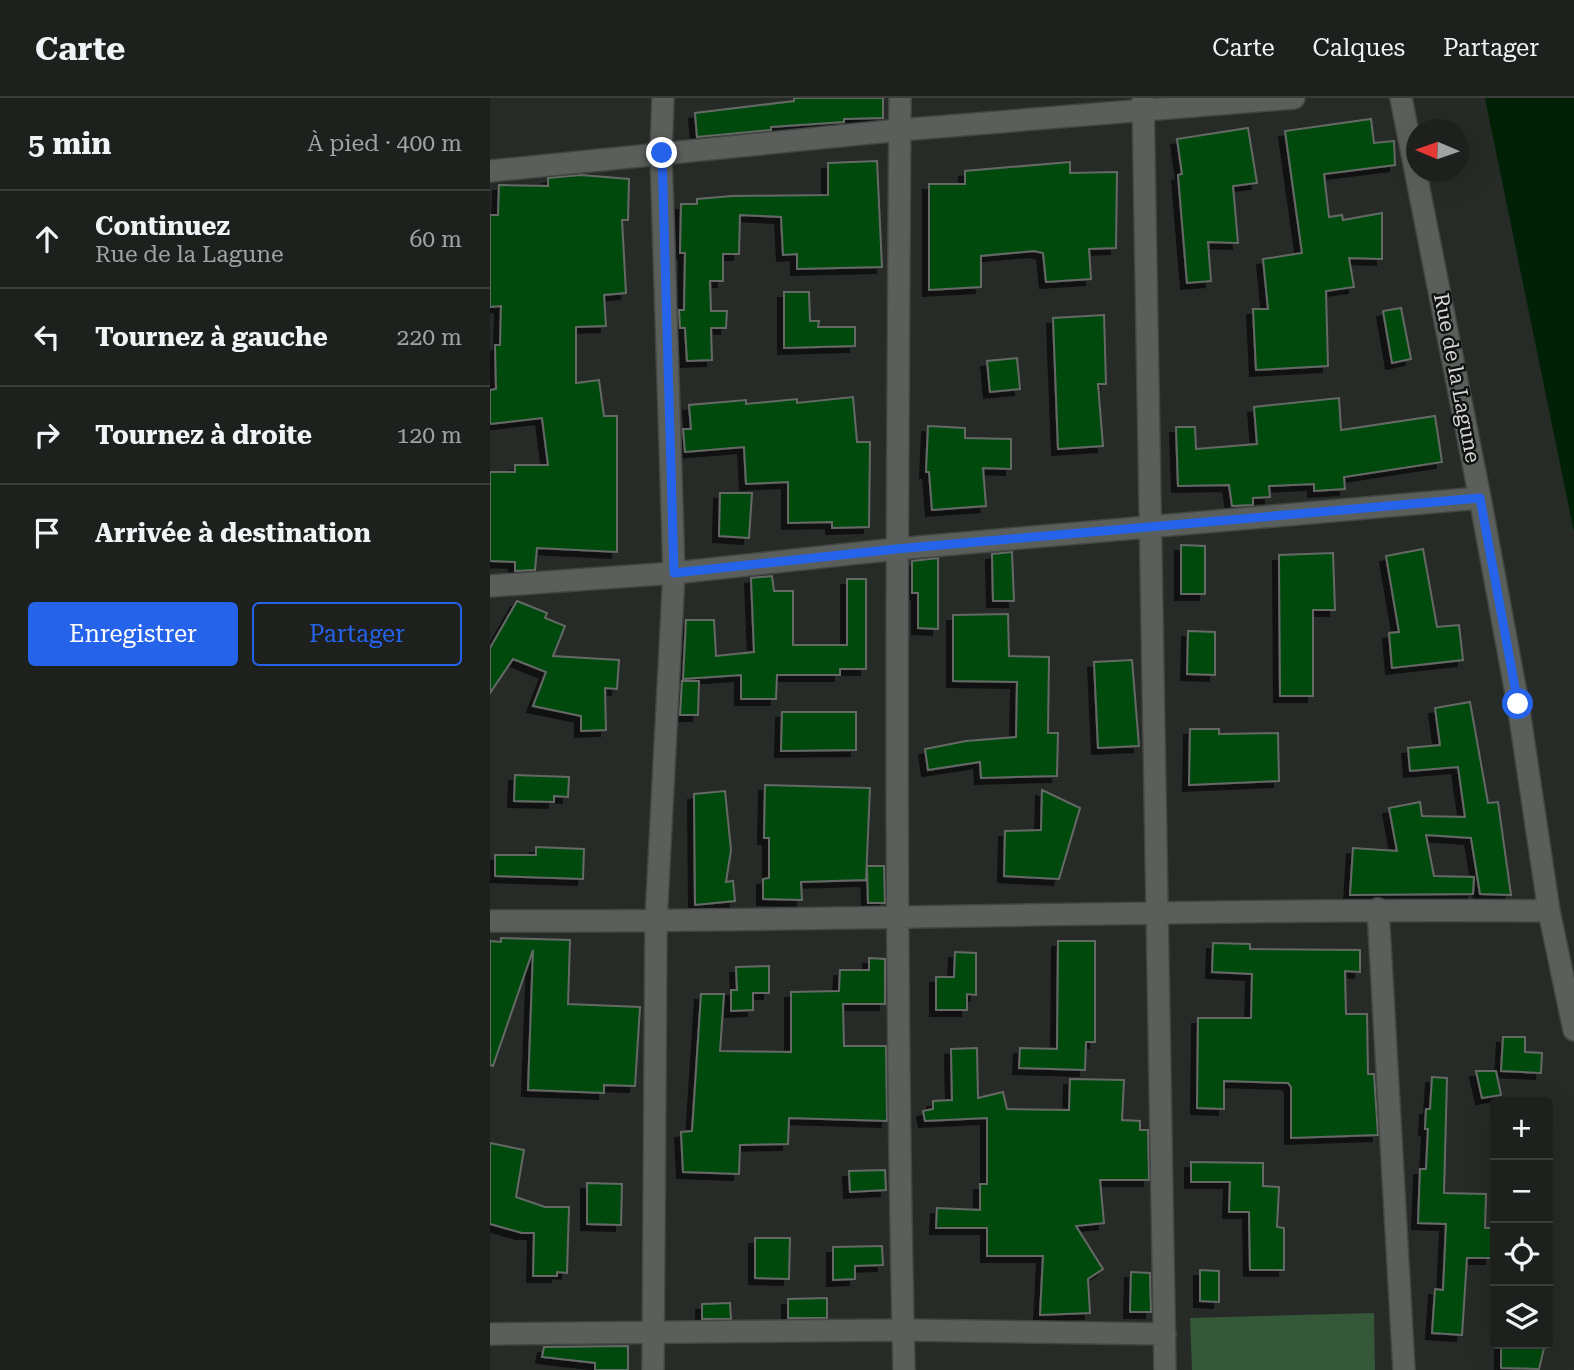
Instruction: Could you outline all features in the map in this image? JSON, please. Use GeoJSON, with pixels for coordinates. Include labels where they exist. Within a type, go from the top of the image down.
{"type":"FeatureCollection","features":[{"type":"Feature","properties":{"kind":"street"},"geometry":{"type":"LineString","coordinates":[[653,1370],[656,921],[674,573],[662,153],[663,98]]}},
{"type":"Feature","properties":{"kind":"street"},"geometry":{"type":"LineString","coordinates":[[900,98],[896,549],[904,1370]]}},
{"type":"Feature","properties":{"kind":"street"},"geometry":{"type":"LineString","coordinates":[[490,171],[1143,104],[1294,98]]}},
{"type":"Feature","properties":{"kind":"street","name":"Rue de la Lagune"},"geometry":{"type":"LineString","coordinates":[[1401,98],[1480,498],[1518,704],[1549,911],[1574,1030]]}},
{"type":"Feature","properties":{"kind":"street"},"geometry":{"type":"LineString","coordinates":[[1143,104],[1165,1370]]}},
{"type":"Feature","properties":{"kind":"street"},"geometry":{"type":"LineString","coordinates":[[490,586],[674,573],[896,549],[1480,498]]}},
{"type":"Feature","properties":{"kind":"street"},"geometry":{"type":"LineString","coordinates":[[490,921],[656,921],[1378,909],[1549,911]]}},
{"type":"Feature","properties":{"kind":"street"},"geometry":{"type":"LineString","coordinates":[[1378,909],[1404,1370]]}},
{"type":"Feature","properties":{"kind":"street"},"geometry":{"type":"LineString","coordinates":[[490,1334],[903,1330],[1165,1334]]}},
{"type":"Feature","properties":{"kind":"shaded area"},"geometry":{"type":"Polygon","coordinates":[[[1485,98],[1574,98],[1574,532],[1485,98]]]}},
{"type":"Feature","properties":{"kind":"shaded area"},"geometry":{"type":"Polygon","coordinates":[[[1374,1313],[1375,1370],[1192,1370],[1190,1318],[1374,1313]]]}},
{"type":"Feature","properties":{"kind":"building"},"geometry":{"type":"Polygon","coordinates":[[[794,98],[883,98],[883,118],[844,119],[844,122],[771,127],[771,130],[697,137],[695,113],[794,101],[794,98]]]}},
{"type":"Feature","properties":{"kind":"building"},"geometry":{"type":"Polygon","coordinates":[[[1371,119],[1374,143],[1394,141],[1395,165],[1324,174],[1329,217],[1342,215],[1343,220],[1382,213],[1382,259],[1349,258],[1354,287],[1326,291],[1328,366],[1256,370],[1253,309],[1268,309],[1263,259],[1302,253],[1285,131],[1371,119]]]}},
{"type":"Feature","properties":{"kind":"building"},"geometry":{"type":"Polygon","coordinates":[[[1248,128],[1257,183],[1233,186],[1238,243],[1208,242],[1211,281],[1187,283],[1178,175],[1182,174],[1177,139],[1248,128]]]}},
{"type":"Feature","properties":{"kind":"building"},"geometry":{"type":"Polygon","coordinates":[[[877,161],[882,267],[797,269],[797,254],[783,255],[781,217],[740,215],[739,254],[723,254],[723,281],[710,281],[711,311],[727,311],[726,328],[711,328],[712,360],[687,361],[685,328],[680,328],[679,310],[684,310],[685,253],[680,253],[681,204],[697,204],[697,199],[732,196],[828,195],[828,163],[877,161]]]}},
{"type":"Feature","properties":{"kind":"building"},"geometry":{"type":"Polygon","coordinates":[[[1070,162],[1070,173],[1117,172],[1116,248],[1089,249],[1091,279],[1046,282],[1043,253],[1034,251],[981,256],[981,287],[929,290],[929,184],[965,184],[965,171],[1070,162]]]}},
{"type":"Feature","properties":{"kind":"building"},"geometry":{"type":"Polygon","coordinates":[[[581,175],[629,179],[628,220],[622,220],[626,293],[604,295],[606,326],[576,327],[576,383],[599,380],[604,416],[617,416],[617,552],[537,548],[535,570],[515,571],[515,562],[490,561],[490,472],[515,472],[515,465],[548,465],[542,418],[490,424],[490,390],[496,389],[495,345],[500,345],[501,306],[490,307],[490,215],[498,215],[499,185],[548,186],[548,178],[581,175]]]}},
{"type":"Feature","properties":{"kind":"building"},"geometry":{"type":"Polygon","coordinates":[[[784,292],[809,292],[810,321],[819,321],[818,327],[855,327],[855,346],[784,348],[784,292]]]}},
{"type":"Feature","properties":{"kind":"building"},"geometry":{"type":"Polygon","coordinates":[[[1401,308],[1411,359],[1392,363],[1383,311],[1401,308]]]}},
{"type":"Feature","properties":{"kind":"building"},"geometry":{"type":"Polygon","coordinates":[[[1104,315],[1106,384],[1098,384],[1103,446],[1058,449],[1053,318],[1104,315]]]}},
{"type":"Feature","properties":{"kind":"building"},"geometry":{"type":"Polygon","coordinates":[[[1017,358],[1020,389],[990,392],[987,361],[1017,358]]]}},
{"type":"Feature","properties":{"kind":"building"},"geometry":{"type":"Polygon","coordinates":[[[853,397],[857,442],[870,442],[869,527],[832,528],[832,522],[788,523],[788,482],[746,484],[744,447],[685,452],[683,429],[691,429],[689,405],[746,400],[746,404],[797,399],[797,403],[853,397]]]}},
{"type":"Feature","properties":{"kind":"building"},"geometry":{"type":"Polygon","coordinates":[[[1339,398],[1341,430],[1435,416],[1442,462],[1344,477],[1345,489],[1314,491],[1314,484],[1269,486],[1270,497],[1253,498],[1253,505],[1232,506],[1229,485],[1178,486],[1176,427],[1195,427],[1196,449],[1257,444],[1254,407],[1339,398]]]}},
{"type":"Feature","properties":{"kind":"building"},"geometry":{"type":"Polygon","coordinates":[[[928,426],[965,428],[965,438],[1011,439],[1011,469],[983,468],[986,506],[932,510],[929,472],[926,472],[928,426]]]}},
{"type":"Feature","properties":{"kind":"building"},"geometry":{"type":"Polygon","coordinates":[[[720,493],[752,493],[749,538],[719,536],[720,493]]]}},
{"type":"Feature","properties":{"kind":"building"},"geometry":{"type":"Polygon","coordinates":[[[1181,545],[1205,546],[1205,594],[1181,594],[1181,545]]]}},
{"type":"Feature","properties":{"kind":"building"},"geometry":{"type":"Polygon","coordinates":[[[1423,549],[1437,627],[1459,625],[1463,660],[1392,668],[1389,633],[1399,632],[1386,556],[1423,549]]]}},
{"type":"Feature","properties":{"kind":"building"},"geometry":{"type":"Polygon","coordinates":[[[1012,552],[1014,601],[993,601],[992,554],[1012,552]]]}},
{"type":"Feature","properties":{"kind":"building"},"geometry":{"type":"Polygon","coordinates":[[[1333,553],[1335,610],[1313,610],[1313,696],[1280,696],[1279,555],[1333,553]]]}},
{"type":"Feature","properties":{"kind":"building"},"geometry":{"type":"Polygon","coordinates":[[[938,558],[938,629],[918,628],[918,593],[912,593],[912,561],[938,558]]]}},
{"type":"Feature","properties":{"kind":"building"},"geometry":{"type":"Polygon","coordinates":[[[772,576],[774,591],[793,591],[793,645],[847,645],[847,579],[866,579],[866,669],[840,669],[840,675],[777,675],[776,699],[741,699],[741,675],[683,679],[686,620],[714,620],[716,656],[754,652],[751,578],[772,576]]]}},
{"type":"Feature","properties":{"kind":"building"},"geometry":{"type":"Polygon","coordinates":[[[517,601],[547,613],[545,618],[565,626],[553,656],[619,660],[617,689],[605,688],[606,730],[581,731],[581,716],[533,706],[546,672],[513,659],[490,693],[490,648],[517,601]]]}},
{"type":"Feature","properties":{"kind":"building"},"geometry":{"type":"Polygon","coordinates":[[[1008,614],[1009,656],[1049,657],[1048,733],[1058,733],[1057,776],[981,778],[980,762],[928,770],[925,749],[966,741],[1016,737],[1017,682],[953,681],[953,615],[1008,614]]]}},
{"type":"Feature","properties":{"kind":"building"},"geometry":{"type":"Polygon","coordinates":[[[1188,631],[1215,632],[1215,675],[1187,674],[1188,631]]]}},
{"type":"Feature","properties":{"kind":"building"},"geometry":{"type":"Polygon","coordinates":[[[1132,660],[1139,746],[1098,748],[1094,662],[1132,660]]]}},
{"type":"Feature","properties":{"kind":"building"},"geometry":{"type":"Polygon","coordinates":[[[682,681],[699,681],[698,715],[680,715],[682,681]]]}},
{"type":"Feature","properties":{"kind":"building"},"geometry":{"type":"Polygon","coordinates":[[[1470,702],[1488,803],[1498,802],[1511,895],[1480,894],[1471,838],[1426,835],[1434,876],[1474,877],[1473,894],[1350,895],[1353,848],[1397,851],[1389,808],[1420,802],[1422,816],[1465,817],[1458,767],[1410,771],[1408,748],[1440,745],[1435,708],[1470,702]]]}},
{"type":"Feature","properties":{"kind":"building"},"geometry":{"type":"Polygon","coordinates":[[[782,712],[856,712],[856,750],[781,751],[782,712]]]}},
{"type":"Feature","properties":{"kind":"building"},"geometry":{"type":"Polygon","coordinates":[[[1190,729],[1219,729],[1219,734],[1278,733],[1279,781],[1189,785],[1190,729]]]}},
{"type":"Feature","properties":{"kind":"building"},"geometry":{"type":"Polygon","coordinates":[[[515,775],[569,777],[568,797],[554,796],[554,802],[514,801],[515,775]]]}},
{"type":"Feature","properties":{"kind":"building"},"geometry":{"type":"Polygon","coordinates":[[[765,785],[870,788],[866,880],[801,882],[802,900],[763,899],[763,879],[769,878],[769,838],[764,838],[765,785]]]}},
{"type":"Feature","properties":{"kind":"building"},"geometry":{"type":"Polygon","coordinates":[[[1042,790],[1080,808],[1059,879],[1004,876],[1005,831],[1041,830],[1042,790]]]}},
{"type":"Feature","properties":{"kind":"building"},"geometry":{"type":"Polygon","coordinates":[[[725,791],[731,850],[726,882],[733,881],[735,901],[695,905],[694,794],[725,791]]]}},
{"type":"Feature","properties":{"kind":"building"},"geometry":{"type":"Polygon","coordinates":[[[536,847],[584,849],[583,879],[495,876],[495,855],[536,855],[536,847]]]}},
{"type":"Feature","properties":{"kind":"building"},"geometry":{"type":"Polygon","coordinates":[[[867,866],[884,866],[885,903],[868,903],[867,866]]]}},
{"type":"Feature","properties":{"kind":"building"},"geometry":{"type":"Polygon","coordinates":[[[501,938],[570,940],[568,1004],[640,1007],[635,1086],[604,1085],[604,1093],[528,1090],[533,950],[493,1066],[490,1065],[490,941],[501,942],[501,938]]]}},
{"type":"Feature","properties":{"kind":"building"},"geometry":{"type":"Polygon","coordinates":[[[1058,941],[1095,941],[1095,1042],[1086,1042],[1085,1070],[1019,1068],[1020,1048],[1057,1049],[1058,941]]]}},
{"type":"Feature","properties":{"kind":"building"},"geometry":{"type":"Polygon","coordinates":[[[1213,943],[1250,944],[1250,949],[1360,950],[1360,972],[1345,971],[1346,1014],[1367,1014],[1368,1074],[1374,1074],[1378,1135],[1291,1138],[1291,1087],[1288,1083],[1224,1081],[1224,1109],[1197,1108],[1198,1018],[1251,1018],[1252,974],[1212,972],[1213,943]]]}},
{"type":"Feature","properties":{"kind":"building"},"geometry":{"type":"Polygon","coordinates":[[[955,952],[976,953],[976,995],[967,994],[967,1010],[936,1010],[936,977],[954,977],[955,952]]]}},
{"type":"Feature","properties":{"kind":"building"},"geometry":{"type":"Polygon","coordinates":[[[869,958],[885,959],[885,1004],[843,1004],[844,1046],[886,1046],[887,1121],[789,1118],[788,1144],[740,1145],[739,1174],[683,1172],[681,1132],[692,1131],[701,994],[724,994],[720,1051],[791,1052],[791,992],[839,991],[840,970],[869,970],[869,958]]]}},
{"type":"Feature","properties":{"kind":"building"},"geometry":{"type":"Polygon","coordinates":[[[769,966],[769,993],[753,993],[753,1010],[731,1011],[731,990],[737,990],[736,967],[769,966]]]}},
{"type":"Feature","properties":{"kind":"building"},"geometry":{"type":"Polygon","coordinates":[[[1503,1037],[1525,1037],[1525,1052],[1542,1053],[1541,1073],[1501,1071],[1503,1037]]]}},
{"type":"Feature","properties":{"kind":"building"},"geometry":{"type":"Polygon","coordinates":[[[977,1048],[978,1098],[1003,1092],[1007,1109],[1069,1110],[1070,1079],[1124,1080],[1122,1120],[1140,1121],[1140,1130],[1148,1130],[1149,1180],[1100,1180],[1104,1223],[1076,1226],[1103,1269],[1088,1279],[1090,1313],[1040,1315],[1043,1256],[987,1256],[987,1228],[936,1228],[937,1208],[980,1210],[980,1184],[987,1184],[987,1118],[925,1121],[923,1111],[933,1109],[933,1101],[952,1100],[951,1049],[977,1048]]]}},
{"type":"Feature","properties":{"kind":"building"},"geometry":{"type":"Polygon","coordinates":[[[1476,1071],[1496,1071],[1501,1095],[1482,1098],[1476,1071]]]}},
{"type":"Feature","properties":{"kind":"building"},"geometry":{"type":"Polygon","coordinates":[[[1432,1077],[1447,1078],[1444,1193],[1486,1194],[1485,1228],[1490,1228],[1490,1258],[1467,1258],[1462,1335],[1432,1333],[1435,1289],[1443,1290],[1446,1224],[1418,1223],[1420,1169],[1426,1169],[1426,1109],[1430,1109],[1432,1077]]]}},
{"type":"Feature","properties":{"kind":"building"},"geometry":{"type":"Polygon","coordinates":[[[490,1143],[524,1150],[516,1197],[545,1207],[569,1207],[567,1273],[557,1272],[557,1276],[533,1276],[534,1233],[522,1233],[490,1224],[490,1143]]]}},
{"type":"Feature","properties":{"kind":"building"},"geometry":{"type":"Polygon","coordinates":[[[1191,1162],[1263,1163],[1263,1186],[1279,1187],[1277,1227],[1284,1228],[1284,1270],[1250,1270],[1249,1212],[1229,1212],[1230,1182],[1191,1182],[1191,1162]]]}},
{"type":"Feature","properties":{"kind":"building"},"geometry":{"type":"Polygon","coordinates":[[[885,1170],[886,1190],[850,1192],[849,1171],[885,1170]]]}},
{"type":"Feature","properties":{"kind":"building"},"geometry":{"type":"Polygon","coordinates":[[[587,1183],[622,1184],[621,1225],[587,1224],[587,1183]]]}},
{"type":"Feature","properties":{"kind":"building"},"geometry":{"type":"Polygon","coordinates":[[[755,1238],[790,1238],[789,1279],[755,1278],[755,1238]]]}},
{"type":"Feature","properties":{"kind":"building"},"geometry":{"type":"Polygon","coordinates":[[[882,1246],[883,1265],[855,1266],[855,1279],[833,1280],[833,1247],[882,1246]]]}},
{"type":"Feature","properties":{"kind":"building"},"geometry":{"type":"Polygon","coordinates":[[[1200,1270],[1219,1271],[1219,1302],[1200,1301],[1200,1270]]]}},
{"type":"Feature","properties":{"kind":"building"},"geometry":{"type":"Polygon","coordinates":[[[1131,1272],[1150,1273],[1151,1312],[1130,1312],[1131,1272]]]}},
{"type":"Feature","properties":{"kind":"building"},"geometry":{"type":"Polygon","coordinates":[[[827,1298],[827,1318],[788,1318],[788,1299],[827,1298]]]}},
{"type":"Feature","properties":{"kind":"building"},"geometry":{"type":"Polygon","coordinates":[[[730,1303],[731,1319],[702,1319],[702,1304],[730,1303]]]}},
{"type":"Feature","properties":{"kind":"building"},"geometry":{"type":"Polygon","coordinates":[[[628,1346],[628,1370],[595,1370],[595,1363],[542,1357],[544,1347],[628,1346]]]}},
{"type":"Feature","properties":{"kind":"building"},"geometry":{"type":"Polygon","coordinates":[[[1501,1349],[1544,1349],[1539,1369],[1501,1368],[1501,1349]]]}},
{"type":"Feature","properties":{"kind":"route"},"geometry":{"type":"LineString","coordinates":[[662,153],[674,573],[896,549],[1480,498],[1518,704]]}}]}
